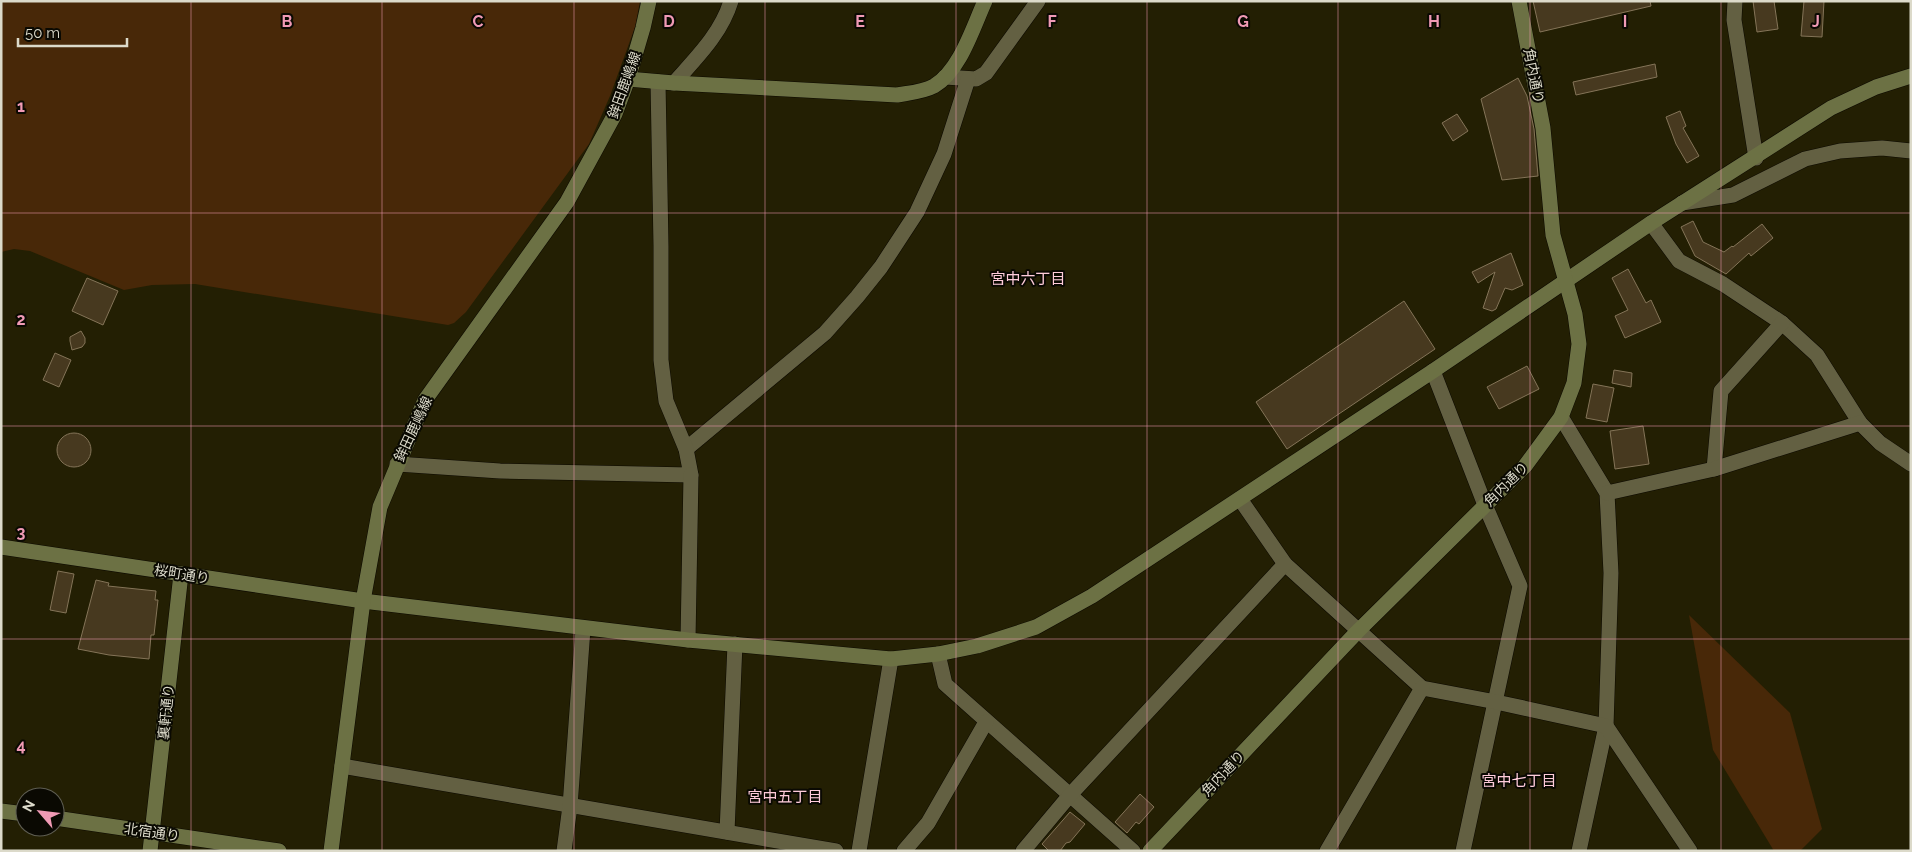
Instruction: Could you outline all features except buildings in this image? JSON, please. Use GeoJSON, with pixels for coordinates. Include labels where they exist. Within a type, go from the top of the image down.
{"type":"FeatureCollection","features":[{"type":"Feature","properties":{"kind":"street","name":"鉾田鹿嶋線"},"geometry":{"type":"LineString","coordinates":[[331,851],[363,602],[380,507],[424,400],[567,202],[615,114],[628,79],[643,28],[648,1]]}},
{"type":"Feature","properties":{"kind":"street"},"geometry":{"type":"LineString","coordinates":[[674,83],[710,42],[731,1]]}},
{"type":"Feature","properties":{"kind":"street"},"geometry":{"type":"LineString","coordinates":[[628,79],[896,95],[914,92],[934,86],[959,58],[985,1]]}},
{"type":"Feature","properties":{"kind":"street"},"geometry":{"type":"LineString","coordinates":[[944,77],[976,80],[986,73],[1038,1]]}},
{"type":"Feature","properties":{"kind":"street","name":"角内通り"},"geometry":{"type":"LineString","coordinates":[[1150,851],[1358,632],[1525,466],[1561,417],[1574,383],[1580,344],[1575,314],[1552,235],[1543,128],[1519,1]]}},
{"type":"Feature","properties":{"kind":"street"},"geometry":{"type":"LineString","coordinates":[[1735,1],[1734,20],[1756,158]]}},
{"type":"Feature","properties":{"kind":"street","name":"桜町通り"},"geometry":{"type":"LineString","coordinates":[[1,547],[363,602],[688,640],[891,658],[938,654],[977,646],[1036,627],[1092,596],[1433,371],[1651,223],[1756,158],[1831,108],[1876,86],[1911,76]]}},
{"type":"Feature","properties":{"kind":"street"},"geometry":{"type":"LineString","coordinates":[[686,450],[825,333],[881,267],[917,212],[944,154],[968,79]]}},
{"type":"Feature","properties":{"kind":"street"},"geometry":{"type":"LineString","coordinates":[[658,82],[661,360],[666,401],[686,450],[691,475],[688,640]]}},
{"type":"Feature","properties":{"kind":"street"},"geometry":{"type":"LineString","coordinates":[[1682,204],[1733,195],[1805,159],[1822,155],[1840,151],[1882,148],[1911,151]]}},
{"type":"Feature","properties":{"kind":"street"},"geometry":{"type":"LineString","coordinates":[[1651,223],[1679,261],[1723,284],[1782,323],[1817,355],[1860,423],[1880,443],[1911,464]]}},
{"type":"Feature","properties":{"kind":"street"},"geometry":{"type":"LineString","coordinates":[[1714,469],[1721,390],[1782,323]]}},
{"type":"Feature","properties":{"kind":"street"},"geometry":{"type":"LineString","coordinates":[[1433,371],[1485,505],[1520,586],[1463,851]]}},
{"type":"Feature","properties":{"kind":"street"},"geometry":{"type":"LineString","coordinates":[[1561,417],[1607,493],[1611,573],[1606,726],[1579,851]]}},
{"type":"Feature","properties":{"kind":"street"},"geometry":{"type":"LineString","coordinates":[[1607,493],[1714,469],[1860,423]]}},
{"type":"Feature","properties":{"kind":"street"},"geometry":{"type":"LineString","coordinates":[[397,464],[500,471],[691,475]]}},
{"type":"Feature","properties":{"kind":"street"},"geometry":{"type":"LineString","coordinates":[[1240,499],[1285,564],[1422,688],[1606,726],[1690,851]]}},
{"type":"Feature","properties":{"kind":"street"},"geometry":{"type":"LineString","coordinates":[[1023,851],[1070,795],[1285,564]]}},
{"type":"Feature","properties":{"kind":"street","name":"裏軒通り"},"geometry":{"type":"LineString","coordinates":[[150,851],[181,574]]}},
{"type":"Feature","properties":{"kind":"street"},"geometry":{"type":"LineString","coordinates":[[564,851],[570,806],[583,629]]}},
{"type":"Feature","properties":{"kind":"street"},"geometry":{"type":"LineString","coordinates":[[727,832],[735,644]]}},
{"type":"Feature","properties":{"kind":"street"},"geometry":{"type":"LineString","coordinates":[[938,654],[945,684],[1133,851]]}},
{"type":"Feature","properties":{"kind":"street"},"geometry":{"type":"LineString","coordinates":[[859,851],[891,658]]}},
{"type":"Feature","properties":{"kind":"street"},"geometry":{"type":"LineString","coordinates":[[1327,851],[1422,688]]}},
{"type":"Feature","properties":{"kind":"street"},"geometry":{"type":"LineString","coordinates":[[904,851],[928,823],[986,722]]}},
{"type":"Feature","properties":{"kind":"street"},"geometry":{"type":"LineString","coordinates":[[342,766],[836,851]]}},
{"type":"Feature","properties":{"kind":"street"},"geometry":{"type":"LineString","coordinates":[[1,811],[15,813]]}},
{"type":"Feature","properties":{"kind":"street","name":"北宿通り"},"geometry":{"type":"LineString","coordinates":[[65,819],[279,851]]}},
{"type":"Feature","properties":{"kind":"shaded area"},"geometry":{"type":"Polygon","coordinates":[[[1,1],[640,1],[635,27],[610,96],[589,144],[466,312],[454,323],[448,325],[195,284],[152,285],[124,290],[30,251],[14,249],[1,252],[1,1]]]}},
{"type":"Feature","properties":{"kind":"shaded area"},"geometry":{"type":"Polygon","coordinates":[[[1689,615],[1790,713],[1822,829],[1800,851],[1774,851],[1713,750],[1689,615]]]}},
{"type":"Feature","properties":{"kind":"district","name":"宮中六丁目"},"geometry":{"type":"Point","coordinates":[1028,279]}},
{"type":"Feature","properties":{"kind":"district","name":"宮中七丁目"},"geometry":{"type":"Point","coordinates":[1519,781]}},
{"type":"Feature","properties":{"kind":"district","name":"宮中五丁目"},"geometry":{"type":"Point","coordinates":[785,797]}}]}
